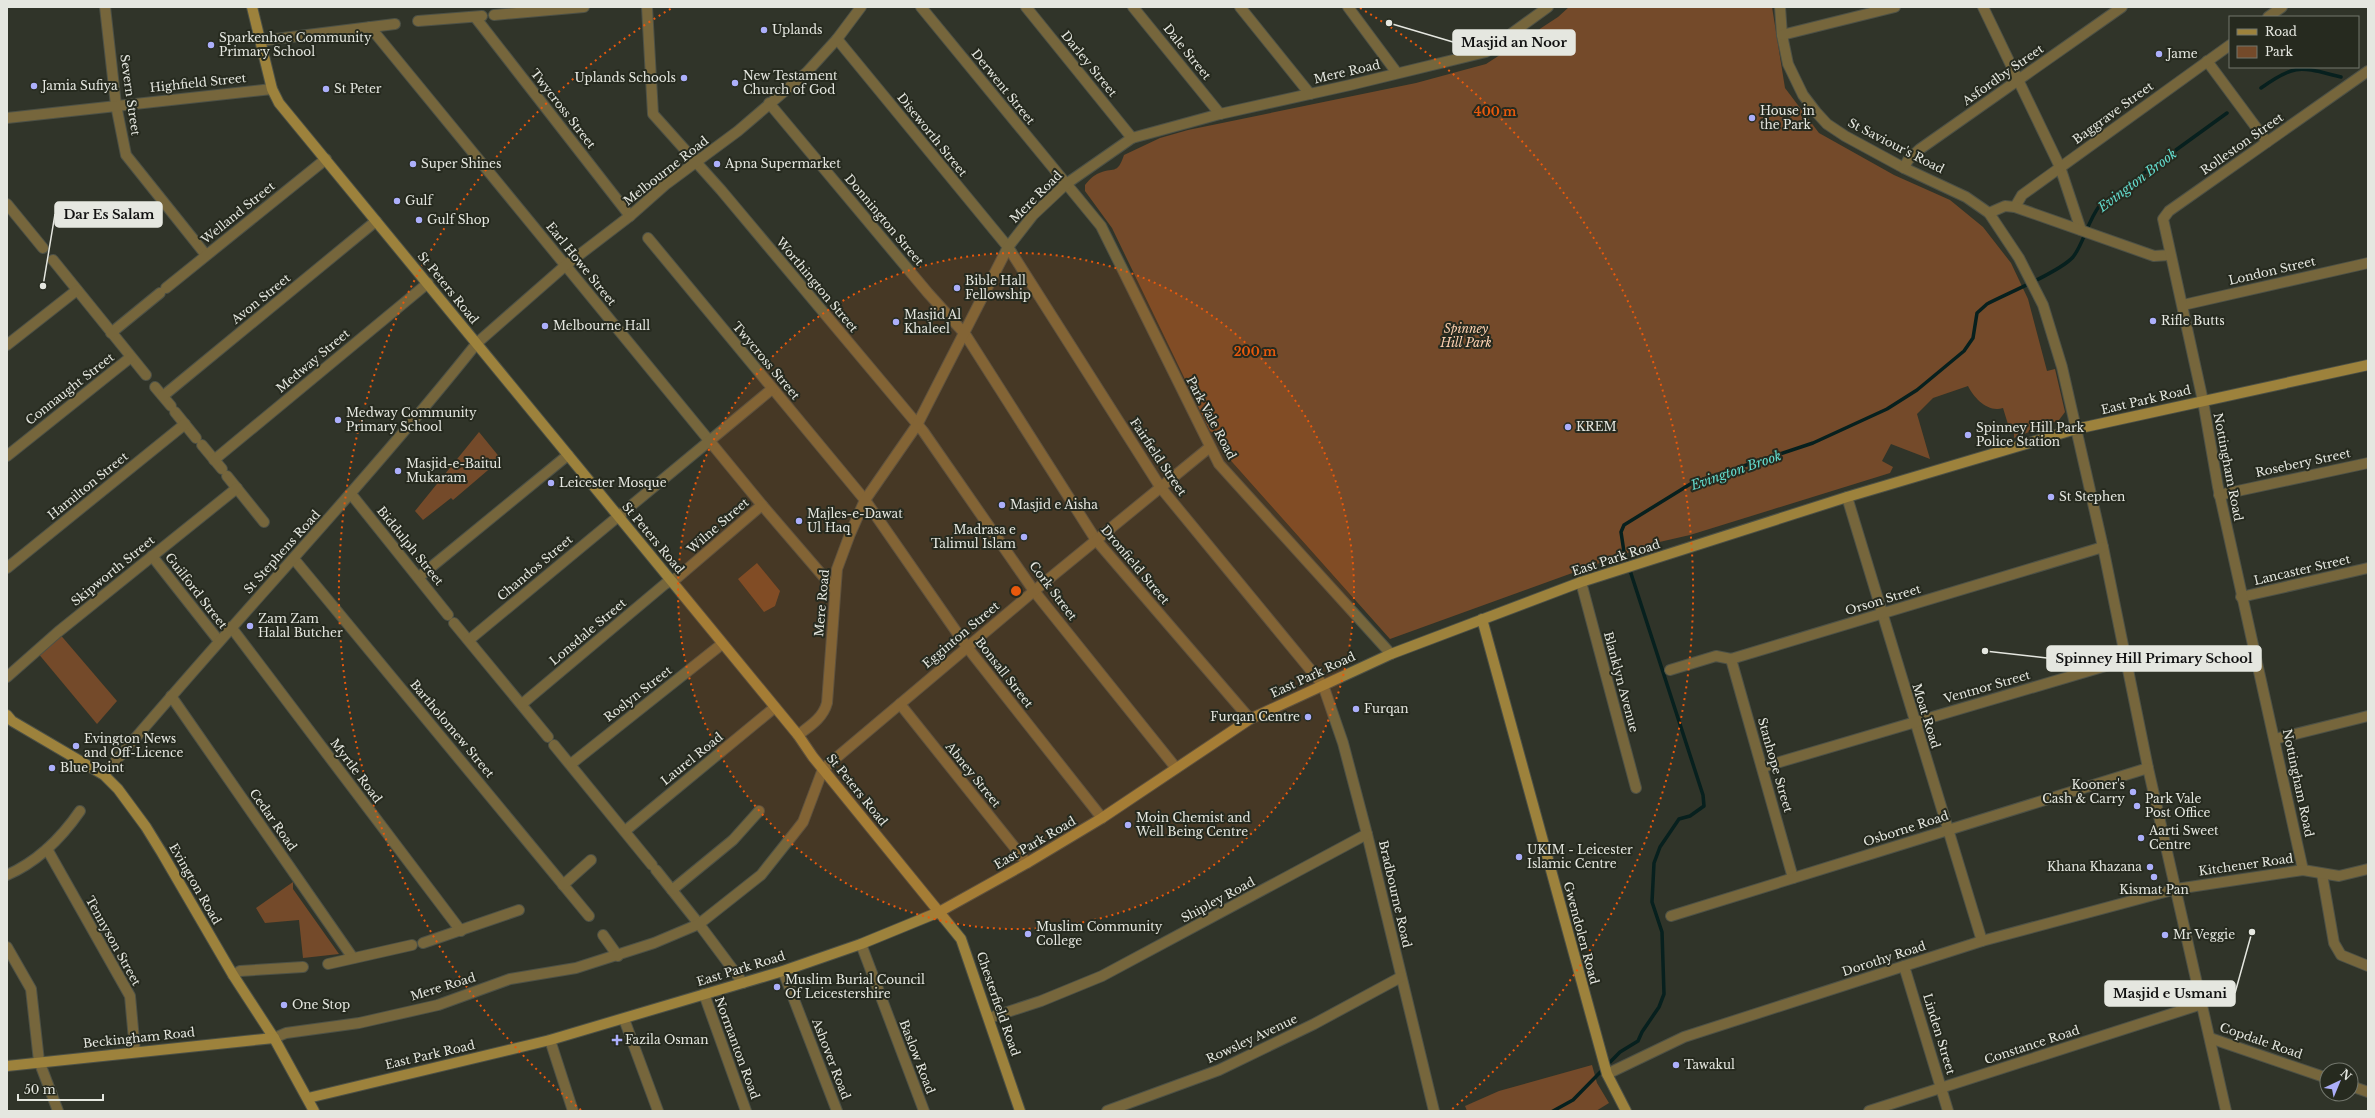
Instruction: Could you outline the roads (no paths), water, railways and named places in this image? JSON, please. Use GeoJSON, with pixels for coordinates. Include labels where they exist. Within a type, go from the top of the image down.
{"type":"FeatureCollection","features":[{"type":"Feature","properties":{"kind":"main road","name":"St Peters Road"},"geometry":{"type":"LineString","coordinates":[[252,7],[272,88],[280,103],[672,581],[774,708],[798,735],[822,769],[939,912]]}},
{"type":"Feature","properties":{"kind":"main road","name":"East Park Road"},"geometry":{"type":"LineString","coordinates":[[308,1098],[550,1040],[784,971],[861,944],[939,912],[1027,863],[1102,818],[1250,719],[1391,654],[1581,582],[1847,497],[2076,429],[2368,365]]}},
{"type":"Feature","properties":{"kind":"main road","name":"Gwendolen Road"},"geometry":{"type":"LineString","coordinates":[[1482,619],[1606,1070],[1626,1111]]}},
{"type":"Feature","properties":{"kind":"main road","name":"Evington Road"},"geometry":{"type":"LineString","coordinates":[[9,719],[104,776],[118,789],[146,827],[233,975],[274,1038],[314,1111]]}},
{"type":"Feature","properties":{"kind":"main road","name":"Chesterfield Road"},"geometry":{"type":"LineString","coordinates":[[939,912],[961,938],[1020,1111]]}},
{"type":"Feature","properties":{"kind":"main road","name":"Beckingham Road"},"geometry":{"type":"LineString","coordinates":[[7,1066],[39,1061],[274,1038]]}},
{"type":"Feature","properties":{"kind":"street","name":"Severn Street"},"geometry":{"type":"LineString","coordinates":[[105,7],[116,105],[126,155],[206,255]]}},
{"type":"Feature","properties":{"kind":"street"},"geometry":{"type":"LineString","coordinates":[[494,15],[584,7]]}},
{"type":"Feature","properties":{"kind":"street","name":"Worthington Street"},"geometry":{"type":"LineString","coordinates":[[647,7],[653,114],[697,162],[917,425]]}},
{"type":"Feature","properties":{"kind":"street","name":"Melbourne Road"},"geometry":{"type":"LineString","coordinates":[[477,343],[566,265],[630,216],[665,185],[697,162],[807,72],[837,39],[861,7]]}},
{"type":"Feature","properties":{"kind":"street","name":"Derwent Street"},"geometry":{"type":"LineString","coordinates":[[921,7],[1066,184]]}},
{"type":"Feature","properties":{"kind":"street","name":"Darley Street"},"geometry":{"type":"LineString","coordinates":[[1026,7],[1132,138]]}},
{"type":"Feature","properties":{"kind":"street","name":"Dale Street"},"geometry":{"type":"LineString","coordinates":[[1133,7],[1220,114]]}},
{"type":"Feature","properties":{"kind":"street"},"geometry":{"type":"LineString","coordinates":[[1240,7],[1310,94]]}},
{"type":"Feature","properties":{"kind":"street","name":"St Saviour's Road"},"geometry":{"type":"LineString","coordinates":[[1780,7],[1782,35],[1788,64],[1794,79],[1816,112],[1827,124],[1845,136],[1904,168],[1966,197],[1989,212],[2030,276],[2036,288],[2050,323],[2076,429],[2103,547],[2148,768],[2226,1111]]}},
{"type":"Feature","properties":{"kind":"street"},"geometry":{"type":"LineString","coordinates":[[1782,35],[1895,7]]}},
{"type":"Feature","properties":{"kind":"street"},"geometry":{"type":"LineString","coordinates":[[1983,7],[2060,167],[2085,232]]}},
{"type":"Feature","properties":{"kind":"street","name":"Asfordby Street"},"geometry":{"type":"LineString","coordinates":[[1904,168],[1908,160],[1920,149],[2122,7]]}},
{"type":"Feature","properties":{"kind":"street"},"geometry":{"type":"LineString","coordinates":[[2269,16],[2282,7]]}},
{"type":"Feature","properties":{"kind":"street","name":"Mere Road"},"geometry":{"type":"LineString","coordinates":[[798,735],[819,718],[825,711],[827,703],[837,569],[865,500],[917,425],[965,334],[1008,247],[1022,227],[1066,184],[1132,138],[1220,114],[1486,52],[1546,8]]}},
{"type":"Feature","properties":{"kind":"street"},"geometry":{"type":"LineString","coordinates":[[1352,9],[1397,73]]}},
{"type":"Feature","properties":{"kind":"street","name":"Twycross Street"},"geometry":{"type":"LineString","coordinates":[[418,21],[479,17],[630,216]]}},
{"type":"Feature","properties":{"kind":"street"},"geometry":{"type":"LineString","coordinates":[[267,40],[395,24]]}},
{"type":"Feature","properties":{"kind":"street","name":"Earl Howe Street"},"geometry":{"type":"LineString","coordinates":[[370,27],[762,505],[835,590]]}},
{"type":"Feature","properties":{"kind":"street","name":"Diseworth Street"},"geometry":{"type":"LineString","coordinates":[[837,39],[1008,247]]}},
{"type":"Feature","properties":{"kind":"street","name":"Baggrave Street"},"geometry":{"type":"LineString","coordinates":[[2016,207],[2022,194],[2229,46]]}},
{"type":"Feature","properties":{"kind":"street"},"geometry":{"type":"LineString","coordinates":[[2208,61],[2267,142]]}},
{"type":"Feature","properties":{"kind":"street","name":"Rolleston Street"},"geometry":{"type":"LineString","coordinates":[[2170,255],[2163,225],[2166,214],[2368,71]]}},
{"type":"Feature","properties":{"kind":"street","name":"Highfield Street"},"geometry":{"type":"LineString","coordinates":[[7,118],[272,88]]}},
{"type":"Feature","properties":{"kind":"street","name":"Donnington Street"},"geometry":{"type":"LineString","coordinates":[[769,103],[928,293],[965,334]]}},
{"type":"Feature","properties":{"kind":"street","name":"Welland Street"},"geometry":{"type":"LineString","coordinates":[[111,333],[326,159]]}},
{"type":"Feature","properties":{"kind":"street","name":"Park Vale Road"},"geometry":{"type":"LineString","coordinates":[[1066,184],[1101,226],[1219,464],[1391,654]]}},
{"type":"Feature","properties":{"kind":"street"},"geometry":{"type":"LineString","coordinates":[[7,204],[43,248]]}},
{"type":"Feature","properties":{"kind":"street"},"geometry":{"type":"LineString","coordinates":[[1989,212],[2005,206],[2016,207],[2154,256],[2170,255]]}},
{"type":"Feature","properties":{"kind":"street","name":"Avon Street"},"geometry":{"type":"LineString","coordinates":[[163,396],[376,221]]}},
{"type":"Feature","properties":{"kind":"street","name":"Twycross Street"},"geometry":{"type":"LineString","coordinates":[[648,238],[865,500]]}},
{"type":"Feature","properties":{"kind":"street","name":"Fairfield Street"},"geometry":{"type":"LineString","coordinates":[[1008,247],[1161,488],[1323,685]]}},
{"type":"Feature","properties":{"kind":"street","name":"Nottingham Road"},"geometry":{"type":"LineString","coordinates":[[2170,255],[2203,401],[2219,495],[2241,597],[2275,739],[2303,870]]}},
{"type":"Feature","properties":{"kind":"street"},"geometry":{"type":"LineString","coordinates":[[53,260],[146,375]]}},
{"type":"Feature","properties":{"kind":"street","name":"London Street"},"geometry":{"type":"LineString","coordinates":[[2182,305],[2368,263]]}},
{"type":"Feature","properties":{"kind":"street","name":"Medway Street"},"geometry":{"type":"LineString","coordinates":[[214,460],[428,283]]}},
{"type":"Feature","properties":{"kind":"street"},"geometry":{"type":"LineString","coordinates":[[7,345],[77,290]]}},
{"type":"Feature","properties":{"kind":"street","name":"Dronfield Street"},"geometry":{"type":"LineString","coordinates":[[965,334],[1096,540],[1250,719]]}},
{"type":"Feature","properties":{"kind":"street","name":"St Stephens Road"},"geometry":{"type":"LineString","coordinates":[[104,776],[231,627],[294,559],[351,494],[477,343]]}},
{"type":"Feature","properties":{"kind":"street","name":"Connaught Street"},"geometry":{"type":"LineString","coordinates":[[7,456],[131,357]]}},
{"type":"Feature","properties":{"kind":"street"},"geometry":{"type":"LineString","coordinates":[[155,387],[264,522]]}},
{"type":"Feature","properties":{"kind":"street","name":"Chandos Street"},"geometry":{"type":"LineString","coordinates":[[469,640],[772,389]]}},
{"type":"Feature","properties":{"kind":"street","name":"Hamilton Street"},"geometry":{"type":"LineString","coordinates":[[7,568],[185,424]]}},
{"type":"Feature","properties":{"kind":"street","name":"Cork Street"},"geometry":{"type":"LineString","coordinates":[[917,425],[923,431],[1034,591],[1176,768]]}},
{"type":"Feature","properties":{"kind":"street","name":"Egginton Street"},"geometry":{"type":"LineString","coordinates":[[822,769],[1034,591],[1210,447]]}},
{"type":"Feature","properties":{"kind":"street"},"geometry":{"type":"LineString","coordinates":[[419,577],[568,455]]}},
{"type":"Feature","properties":{"kind":"street","name":"Rosebery Street"},"geometry":{"type":"LineString","coordinates":[[2219,495],[2368,463]]}},
{"type":"Feature","properties":{"kind":"street","name":"Skipworth Street"},"geometry":{"type":"LineString","coordinates":[[7,677],[152,556],[237,488]]}},
{"type":"Feature","properties":{"kind":"street","name":"Biddulph Street"},"geometry":{"type":"LineString","coordinates":[[351,494],[448,615]]}},
{"type":"Feature","properties":{"kind":"street","name":"Moat Road"},"geometry":{"type":"LineString","coordinates":[[1847,497],[1881,614],[1982,942]]}},
{"type":"Feature","properties":{"kind":"street","name":"Bonsall Street"},"geometry":{"type":"LineString","coordinates":[[865,500],[967,647],[1102,818]]}},
{"type":"Feature","properties":{"kind":"street","name":"Wilne Street"},"geometry":{"type":"LineString","coordinates":[[672,581],[762,505]]}},
{"type":"Feature","properties":{"kind":"street","name":"Orson Street"},"geometry":{"type":"LineString","coordinates":[[1670,670],[1716,656],[1731,659],[2103,547]]}},
{"type":"Feature","properties":{"kind":"street","name":"Guilford Street"},"geometry":{"type":"LineString","coordinates":[[152,556],[219,641]]}},
{"type":"Feature","properties":{"kind":"street","name":"Bartholomew Street"},"geometry":{"type":"LineString","coordinates":[[294,559],[589,916]]}},
{"type":"Feature","properties":{"kind":"street","name":"Lancaster Street"},"geometry":{"type":"LineString","coordinates":[[2241,597],[2368,568]]}},
{"type":"Feature","properties":{"kind":"street","name":"Lonsdale Street"},"geometry":{"type":"LineString","coordinates":[[522,704],[672,581]]}},
{"type":"Feature","properties":{"kind":"street","name":"Blanklyn Avenue"},"geometry":{"type":"LineString","coordinates":[[1581,582],[1636,788]]}},
{"type":"Feature","properties":{"kind":"street"},"geometry":{"type":"LineString","coordinates":[[454,623],[625,831],[743,982]]}},
{"type":"Feature","properties":{"kind":"street","name":"Myrtle Road"},"geometry":{"type":"LineString","coordinates":[[231,627],[461,931]]}},
{"type":"Feature","properties":{"kind":"street","name":"Roslyn Street"},"geometry":{"type":"LineString","coordinates":[[571,764],[722,644]]}},
{"type":"Feature","properties":{"kind":"street","name":"Stanhope Street"},"geometry":{"type":"LineString","coordinates":[[1731,659],[1763,767],[1793,878]]}},
{"type":"Feature","properties":{"kind":"street","name":"Ventnor Street"},"geometry":{"type":"LineString","coordinates":[[1763,767],[2126,660]]}},
{"type":"Feature","properties":{"kind":"street","name":"Bradbourne Road"},"geometry":{"type":"LineString","coordinates":[[1323,685],[1343,742],[1368,834],[1434,1111]]}},
{"type":"Feature","properties":{"kind":"street","name":"Cedar Road"},"geometry":{"type":"LineString","coordinates":[[171,696],[353,958]]}},
{"type":"Feature","properties":{"kind":"street","name":"Abney Street"},"geometry":{"type":"LineString","coordinates":[[900,704],[1027,863]]}},
{"type":"Feature","properties":{"kind":"street","name":"Laurel Road"},"geometry":{"type":"LineString","coordinates":[[625,831],[774,708]]}},
{"type":"Feature","properties":{"kind":"street"},"geometry":{"type":"LineString","coordinates":[[2275,739],[2368,716]]}},
{"type":"Feature","properties":{"kind":"street","name":"Osborne Road"},"geometry":{"type":"LineString","coordinates":[[1671,916],[2148,768]]}},
{"type":"Feature","properties":{"kind":"street","name":"Mere Road"},"geometry":{"type":"LineString","coordinates":[[274,1038],[286,1033],[359,1023],[438,1004],[510,979],[576,968],[618,956],[699,924],[761,875],[796,831],[802,822],[822,769]]}},
{"type":"Feature","properties":{"kind":"street"},"geometry":{"type":"LineString","coordinates":[[7,875],[47,849],[66,831],[80,811]]}},
{"type":"Feature","properties":{"kind":"street"},"geometry":{"type":"LineString","coordinates":[[672,890],[733,840],[759,811]]}},
{"type":"Feature","properties":{"kind":"street","name":"Shipley Road"},"geometry":{"type":"LineString","coordinates":[[989,1018],[1041,1001],[1102,976],[1368,834]]}},
{"type":"Feature","properties":{"kind":"street","name":"Tennyson Street"},"geometry":{"type":"LineString","coordinates":[[47,849],[130,996],[136,1051]]}},
{"type":"Feature","properties":{"kind":"street"},"geometry":{"type":"LineString","coordinates":[[563,885],[591,860]]}},
{"type":"Feature","properties":{"kind":"street","name":"Kitchener Road"},"geometry":{"type":"LineString","coordinates":[[2176,889],[2303,870],[2339,876],[2368,869]]}},
{"type":"Feature","properties":{"kind":"street"},"geometry":{"type":"LineString","coordinates":[[2322,874],[2334,943],[2341,955],[2368,966]]}},
{"type":"Feature","properties":{"kind":"street","name":"Dorothy Road"},"geometry":{"type":"LineString","coordinates":[[1606,1070],[1684,1037],[1904,966],[1982,942],[2176,889]]}},
{"type":"Feature","properties":{"kind":"street"},"geometry":{"type":"LineString","coordinates":[[423,943],[519,910]]}},
{"type":"Feature","properties":{"kind":"street"},"geometry":{"type":"LineString","coordinates":[[603,935],[618,956]]}},
{"type":"Feature","properties":{"kind":"street","name":"Baslow Road"},"geometry":{"type":"LineString","coordinates":[[861,944],[924,1111]]}},
{"type":"Feature","properties":{"kind":"street"},"geometry":{"type":"LineString","coordinates":[[328,964],[412,945]]}},
{"type":"Feature","properties":{"kind":"street"},"geometry":{"type":"LineString","coordinates":[[7,948],[31,989],[39,1061],[58,1111]]}},
{"type":"Feature","properties":{"kind":"street","name":"Linden Street"},"geometry":{"type":"LineString","coordinates":[[1904,966],[1948,1111]]}},
{"type":"Feature","properties":{"kind":"street"},"geometry":{"type":"LineString","coordinates":[[233,975],[240,971],[303,967]]}},
{"type":"Feature","properties":{"kind":"street","name":"Ashover Road"},"geometry":{"type":"LineString","coordinates":[[784,971],[837,1111]]}},
{"type":"Feature","properties":{"kind":"street","name":"Rowsley Avenue"},"geometry":{"type":"LineString","coordinates":[[1107,1111],[1219,1070],[1314,1024],[1401,976]]}},
{"type":"Feature","properties":{"kind":"street","name":"Normanton Road"},"geometry":{"type":"LineString","coordinates":[[704,994],[746,1111]]}},
{"type":"Feature","properties":{"kind":"street","name":"Constance Road"},"geometry":{"type":"LineString","coordinates":[[1869,1111],[2202,1004]]}},
{"type":"Feature","properties":{"kind":"street"},"geometry":{"type":"LineString","coordinates":[[624,1019],[658,1111]]}},
{"type":"Feature","properties":{"kind":"street","name":"Copdale Road"},"geometry":{"type":"LineString","coordinates":[[2210,1038],[2319,1075]]}},
{"type":"Feature","properties":{"kind":"street"},"geometry":{"type":"LineString","coordinates":[[550,1040],[573,1111]]}},
{"type":"Feature","properties":{"kind":"waterway","name":"Evington Brook"},"geometry":{"type":"LineString","coordinates":[[2261,88],[2282,74],[2299,69],[2307,69],[2341,77]]}},
{"type":"Feature","properties":{"kind":"waterway","name":"Evington Brook"},"geometry":{"type":"LineString","coordinates":[[1553,1111],[1573,1100],[1620,1052],[1638,1041],[1642,1032],[1659,1007],[1664,994],[1662,932],[1652,902],[1654,863],[1660,847],[1679,819],[1690,816],[1704,806],[1703,795],[1624,552],[1621,532],[1624,525],[1692,483],[1813,443],[1887,409],[1917,390],[1964,351],[1973,338],[1977,313],[1987,304],[2067,263],[2077,251],[2092,218],[2100,205],[2227,113]]}},
{"type":"Feature","properties":{"kind":"place","name":"Masjid an Noor"},"geometry":{"type":"Point","coordinates":[1389,23]}},
{"type":"Feature","properties":{"kind":"place","name":"Uplands"},"geometry":{"type":"Point","coordinates":[764,30]}},
{"type":"Feature","properties":{"kind":"place","name":"Sparkenhoe Community Primary School"},"geometry":{"type":"Point","coordinates":[211,45]}},
{"type":"Feature","properties":{"kind":"place","name":"Jame"},"geometry":{"type":"Point","coordinates":[2159,54]}},
{"type":"Feature","properties":{"kind":"place","name":"Uplands Schools"},"geometry":{"type":"Point","coordinates":[684,78]}},
{"type":"Feature","properties":{"kind":"place","name":"New Testament Church of God"},"geometry":{"type":"Point","coordinates":[735,83]}},
{"type":"Feature","properties":{"kind":"place","name":"Jamia Sufiya"},"geometry":{"type":"Point","coordinates":[34,86]}},
{"type":"Feature","properties":{"kind":"place","name":"St Peter"},"geometry":{"type":"Point","coordinates":[326,89]}},
{"type":"Feature","properties":{"kind":"place","name":"House in the Park"},"geometry":{"type":"Point","coordinates":[1752,118]}},
{"type":"Feature","properties":{"kind":"place","name":"Super Shines"},"geometry":{"type":"Point","coordinates":[413,164]}},
{"type":"Feature","properties":{"kind":"place","name":"Apna Supermarket"},"geometry":{"type":"Point","coordinates":[717,164]}},
{"type":"Feature","properties":{"kind":"place","name":"Gulf"},"geometry":{"type":"Point","coordinates":[397,201]}},
{"type":"Feature","properties":{"kind":"place","name":"Gulf Shop"},"geometry":{"type":"Point","coordinates":[419,220]}},
{"type":"Feature","properties":{"kind":"place","name":"Dar Es Salam"},"geometry":{"type":"Point","coordinates":[43,286]}},
{"type":"Feature","properties":{"kind":"place","name":"Bible Hall Fellowship"},"geometry":{"type":"Point","coordinates":[957,288]}},
{"type":"Feature","properties":{"kind":"place","name":"Rifle Butts"},"geometry":{"type":"Point","coordinates":[2153,321]}},
{"type":"Feature","properties":{"kind":"place","name":"Masjid Al Khaleel"},"geometry":{"type":"Point","coordinates":[896,322]}},
{"type":"Feature","properties":{"kind":"place","name":"Melbourne Hall"},"geometry":{"type":"Point","coordinates":[545,326]}},
{"type":"Feature","properties":{"kind":"place","name":"Medway Community Primary School"},"geometry":{"type":"Point","coordinates":[338,420]}},
{"type":"Feature","properties":{"kind":"place","name":"KREM"},"geometry":{"type":"Point","coordinates":[1568,427]}},
{"type":"Feature","properties":{"kind":"place","name":"Spinney Hill Park Police Station"},"geometry":{"type":"Point","coordinates":[1968,435]}},
{"type":"Feature","properties":{"kind":"place","name":"Masjid-e-Baitul Mukaram"},"geometry":{"type":"Point","coordinates":[398,471]}},
{"type":"Feature","properties":{"kind":"place","name":"Leicester Mosque"},"geometry":{"type":"Point","coordinates":[551,483]}},
{"type":"Feature","properties":{"kind":"place","name":"St Stephen"},"geometry":{"type":"Point","coordinates":[2051,497]}},
{"type":"Feature","properties":{"kind":"place","name":"Masjid e Aisha"},"geometry":{"type":"Point","coordinates":[1002,505]}},
{"type":"Feature","properties":{"kind":"place","name":"Majles-e-Dawat Ul Haq"},"geometry":{"type":"Point","coordinates":[799,521]}},
{"type":"Feature","properties":{"kind":"place","name":"Madrasa e Talimul Islam"},"geometry":{"type":"Point","coordinates":[1024,537]}},
{"type":"Feature","properties":{"kind":"place","name":"Zam Zam Halal Butcher"},"geometry":{"type":"Point","coordinates":[250,626]}},
{"type":"Feature","properties":{"kind":"place","name":"Spinney Hill Primary School"},"geometry":{"type":"Point","coordinates":[1985,651]}},
{"type":"Feature","properties":{"kind":"place","name":"Furqan"},"geometry":{"type":"Point","coordinates":[1356,709]}},
{"type":"Feature","properties":{"kind":"place","name":"Furqan Centre"},"geometry":{"type":"Point","coordinates":[1308,717]}},
{"type":"Feature","properties":{"kind":"place","name":"Evington News and Off-Licence"},"geometry":{"type":"Point","coordinates":[76,746]}},
{"type":"Feature","properties":{"kind":"place","name":"Blue Point"},"geometry":{"type":"Point","coordinates":[52,768]}},
{"type":"Feature","properties":{"kind":"place","name":"Kooner's Cash & Carry"},"geometry":{"type":"Point","coordinates":[2133,792]}},
{"type":"Feature","properties":{"kind":"place","name":"Park Vale Post Office"},"geometry":{"type":"Point","coordinates":[2137,806]}},
{"type":"Feature","properties":{"kind":"place","name":"Moin Chemist and Well Being Centre"},"geometry":{"type":"Point","coordinates":[1128,825]}},
{"type":"Feature","properties":{"kind":"place","name":"Aarti Sweet Centre"},"geometry":{"type":"Point","coordinates":[2141,838]}},
{"type":"Feature","properties":{"kind":"place","name":"UKIM - Leicester Islamic Centre"},"geometry":{"type":"Point","coordinates":[1519,857]}},
{"type":"Feature","properties":{"kind":"place","name":"Khana Khazana"},"geometry":{"type":"Point","coordinates":[2150,867]}},
{"type":"Feature","properties":{"kind":"place","name":"Kismat Pan"},"geometry":{"type":"Point","coordinates":[2154,877]}},
{"type":"Feature","properties":{"kind":"place","name":"Masjid e Usmani"},"geometry":{"type":"Point","coordinates":[2252,932]}},
{"type":"Feature","properties":{"kind":"place","name":"Muslim Community College"},"geometry":{"type":"Point","coordinates":[1028,934]}},
{"type":"Feature","properties":{"kind":"place","name":"Mr Veggie"},"geometry":{"type":"Point","coordinates":[2165,935]}},
{"type":"Feature","properties":{"kind":"place","name":"Muslim Burial Council Of Leicestershire"},"geometry":{"type":"Point","coordinates":[777,987]}},
{"type":"Feature","properties":{"kind":"place","name":"One Stop"},"geometry":{"type":"Point","coordinates":[284,1005]}},
{"type":"Feature","properties":{"kind":"place","name":"Fazila Osman"},"geometry":{"type":"Point","coordinates":[617,1040]}},
{"type":"Feature","properties":{"kind":"place","name":"Tawakul"},"geometry":{"type":"Point","coordinates":[1676,1065]}},
{"type":"Feature","properties":{"kind":"park label","name":"Spinney Hill Park"},"geometry":{"type":"Point","coordinates":[1466,336]}}]}
